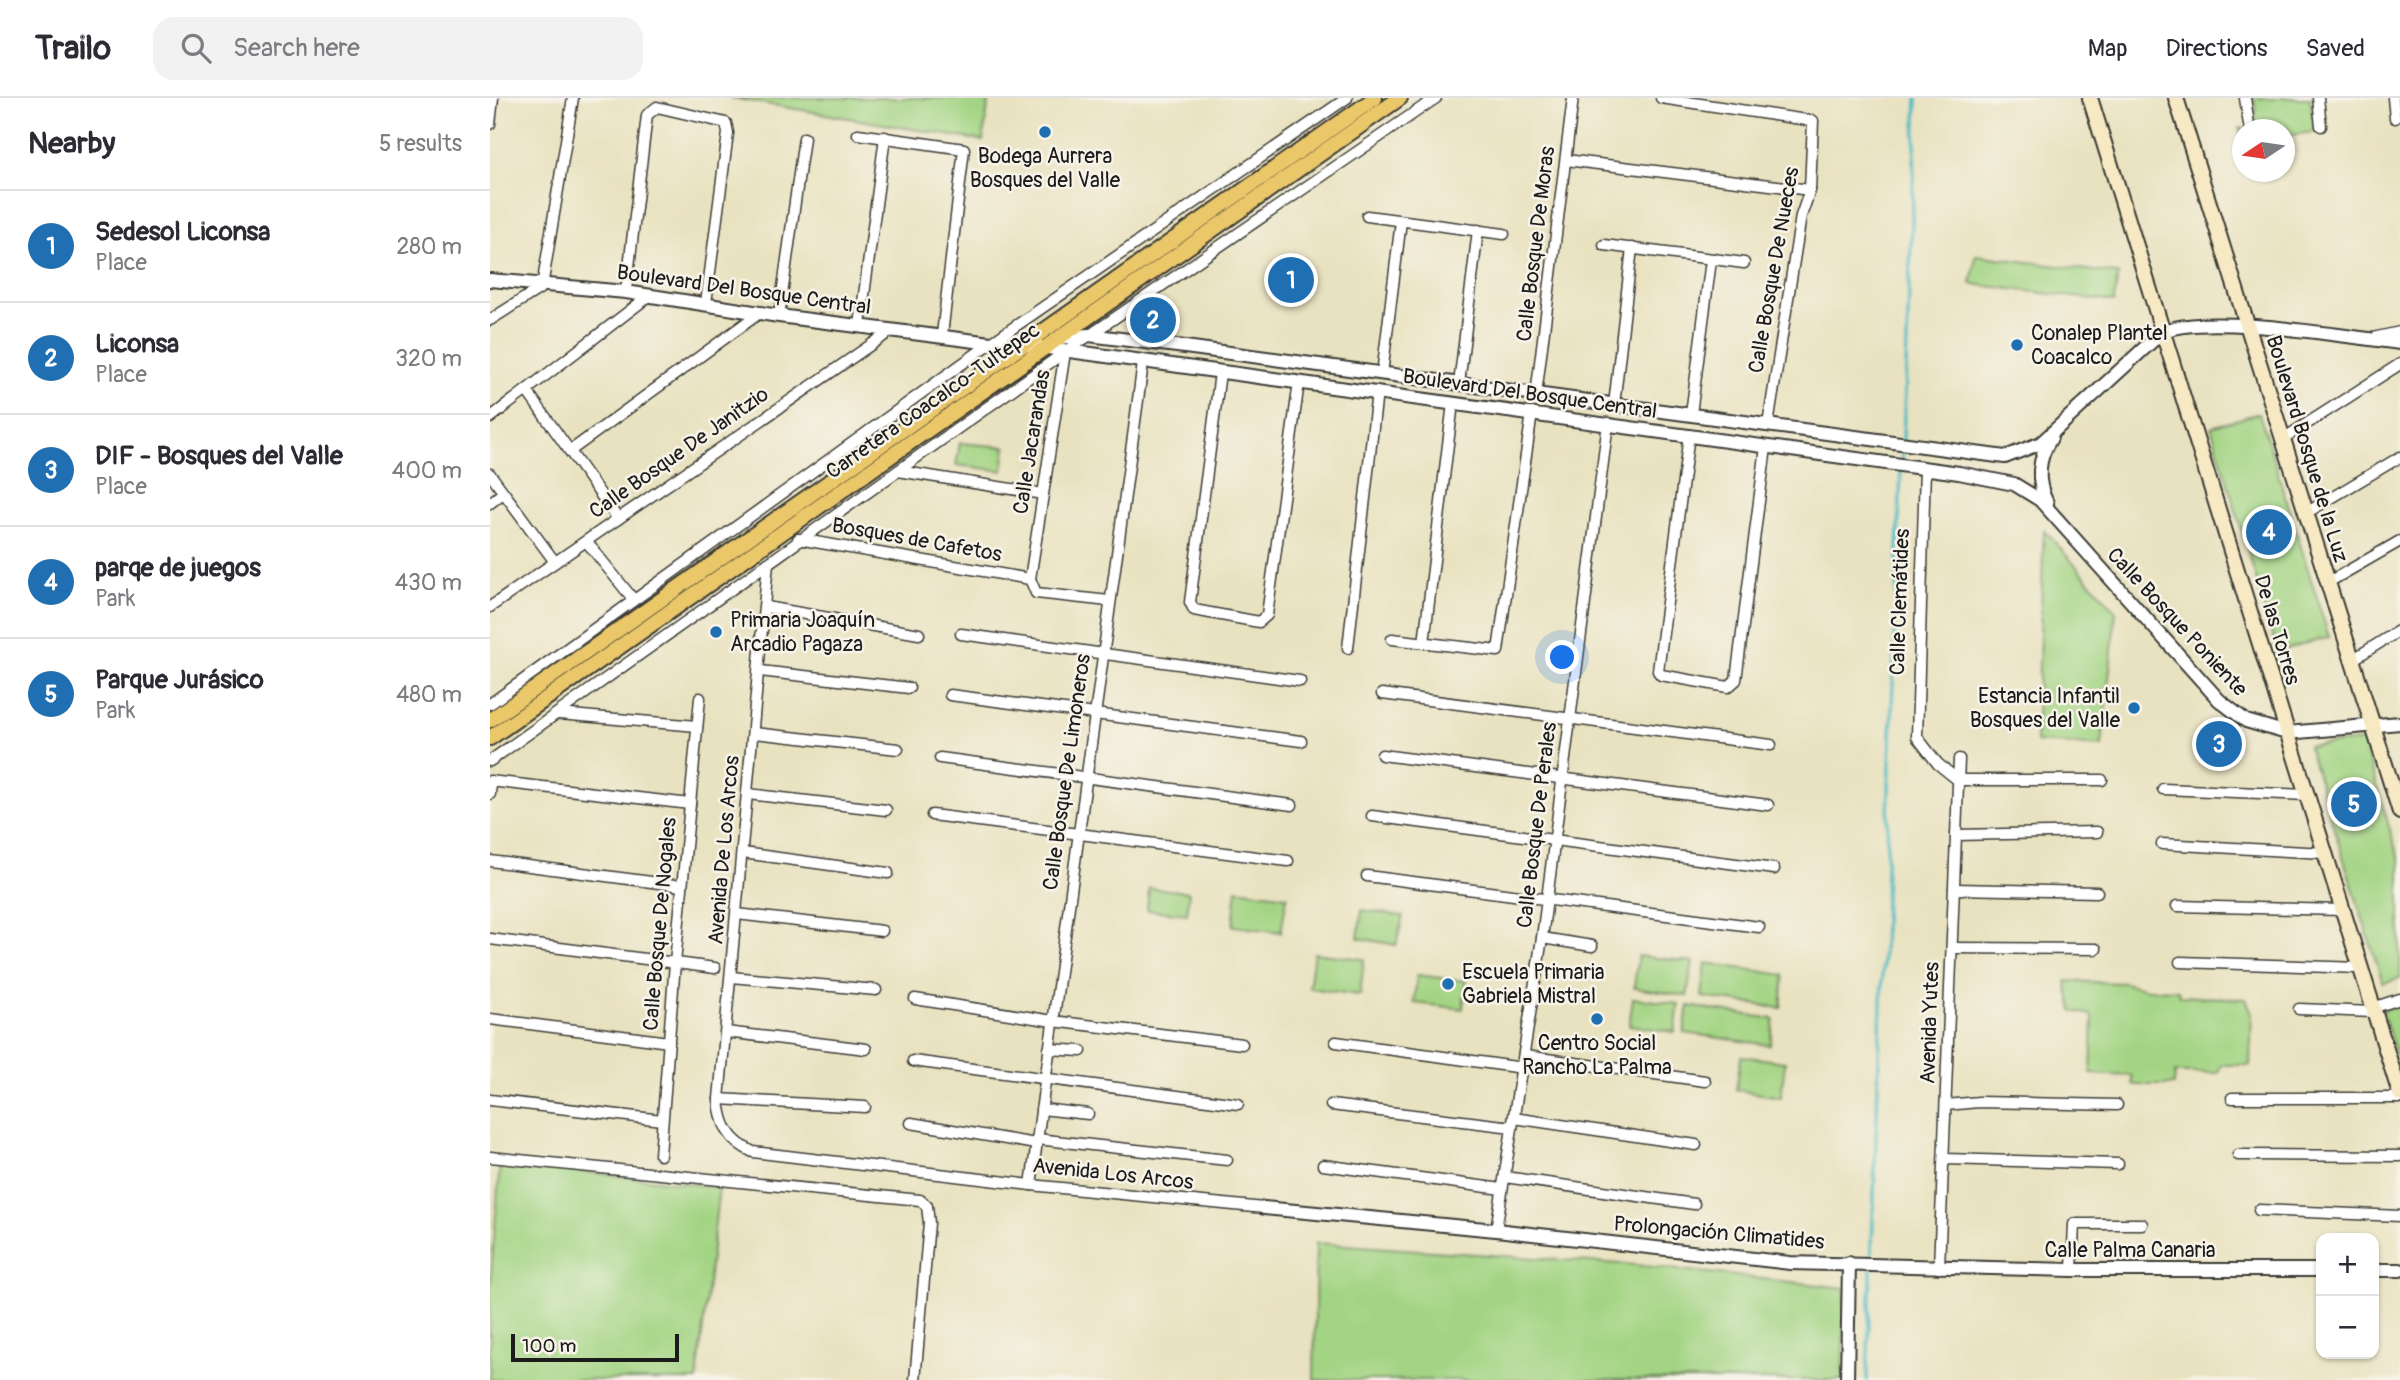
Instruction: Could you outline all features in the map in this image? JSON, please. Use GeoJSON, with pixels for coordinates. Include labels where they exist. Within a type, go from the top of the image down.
{"type":"FeatureCollection","features":[{"type":"Feature","properties":{"kind":"main road","name":"Carretera Coacalco-Tultepec"},"geometry":{"type":"LineString","coordinates":[[490,720],[1375,98]]}},
{"type":"Feature","properties":{"kind":"main road","name":"Carretera Coacalco-Tultepec"},"geometry":{"type":"LineString","coordinates":[[490,738],[1044,348],[1062,345],[1400,98]]}},
{"type":"Feature","properties":{"kind":"main road","name":"De las Torres"},"geometry":{"type":"LineString","coordinates":[[2090,98],[2400,1096]]}},
{"type":"Feature","properties":{"kind":"main road","name":"Boulevard Bosque de la Luz"},"geometry":{"type":"LineString","coordinates":[[2176,98],[2352,660],[2379,724],[2399,804]]}},
{"type":"Feature","properties":{"kind":"street"},"geometry":{"type":"LineString","coordinates":[[490,124],[493,98]]}},
{"type":"Feature","properties":{"kind":"street"},"geometry":{"type":"LineString","coordinates":[[490,320],[542,286],[573,98]]}},
{"type":"Feature","properties":{"kind":"street"},"geometry":{"type":"LineString","coordinates":[[490,704],[991,343],[1347,98]]}},
{"type":"Feature","properties":{"kind":"street"},"geometry":{"type":"LineString","coordinates":[[1090,335],[1436,98]]}},
{"type":"Feature","properties":{"kind":"street","name":"Calle Bosque De Moras"},"geometry":{"type":"LineString","coordinates":[[1536,395],[1573,98]]}},
{"type":"Feature","properties":{"kind":"street","name":"Calle Bosque De Nueces"},"geometry":{"type":"LineString","coordinates":[[1661,98],[1812,121],[1810,190],[1801,216],[1768,425]]}},
{"type":"Feature","properties":{"kind":"street"},"geometry":{"type":"LineString","coordinates":[[2245,98],[2248,119]]}},
{"type":"Feature","properties":{"kind":"street"},"geometry":{"type":"LineString","coordinates":[[2318,98],[2320,126]]}},
{"type":"Feature","properties":{"kind":"street"},"geometry":{"type":"LineString","coordinates":[[2393,98],[2395,118]]}},
{"type":"Feature","properties":{"kind":"street"},"geometry":{"type":"LineString","coordinates":[[626,292],[647,115],[657,107],[726,123],[728,133],[706,303]]}},
{"type":"Feature","properties":{"kind":"street"},"geometry":{"type":"LineString","coordinates":[[858,134],[963,148],[965,152],[942,335]]}},
{"type":"Feature","properties":{"kind":"street"},"geometry":{"type":"LineString","coordinates":[[779,316],[804,138]]}},
{"type":"Feature","properties":{"kind":"street"},"geometry":{"type":"LineString","coordinates":[[860,326],[885,138]]}},
{"type":"Feature","properties":{"kind":"street"},"geometry":{"type":"LineString","coordinates":[[1566,160],[1810,190]]}},
{"type":"Feature","properties":{"kind":"street"},"geometry":{"type":"LineString","coordinates":[[1367,216],[1504,234]]}},
{"type":"Feature","properties":{"kind":"street"},"geometry":{"type":"LineString","coordinates":[[1382,374],[1401,221]]}},
{"type":"Feature","properties":{"kind":"street"},"geometry":{"type":"LineString","coordinates":[[1459,384],[1478,230]]}},
{"type":"Feature","properties":{"kind":"street"},"geometry":{"type":"LineString","coordinates":[[1604,245],[1744,264]]}},
{"type":"Feature","properties":{"kind":"street"},"geometry":{"type":"LineString","coordinates":[[1614,405],[1632,248]]}},
{"type":"Feature","properties":{"kind":"street"},"geometry":{"type":"LineString","coordinates":[[1691,414],[1711,260]]}},
{"type":"Feature","properties":{"kind":"street","name":"Boulevard Del Bosque Central"},"geometry":{"type":"LineString","coordinates":[[490,280],[626,292],[779,316],[991,343],[1062,345],[1143,363],[1377,392],[1797,450],[2014,484],[2040,500],[2052,513]]}},
{"type":"Feature","properties":{"kind":"street"},"geometry":{"type":"LineString","coordinates":[[490,418],[649,296]]}},
{"type":"Feature","properties":{"kind":"street"},"geometry":{"type":"LineString","coordinates":[[570,451],[761,312]]}},
{"type":"Feature","properties":{"kind":"street"},"geometry":{"type":"LineString","coordinates":[[2052,513],[2042,492],[2039,470],[2045,448],[2057,429],[2162,332],[2186,324],[2247,327],[2400,343]]}},
{"type":"Feature","properties":{"kind":"street","name":"Calle Bosque De Janitzio"},"geometry":{"type":"LineString","coordinates":[[490,607],[891,331]]}},
{"type":"Feature","properties":{"kind":"street"},"geometry":{"type":"LineString","coordinates":[[2367,340],[2400,332]]}},
{"type":"Feature","properties":{"kind":"street","name":"Boulevard Del Bosque Central"},"geometry":{"type":"LineString","coordinates":[[1062,345],[1090,335],[2005,457],[2041,443],[2057,429]]}},
{"type":"Feature","properties":{"kind":"street","name":"Boulevard Del Bosque Central"},"geometry":{"type":"LineString","coordinates":[[1029,342],[1044,348]]}},
{"type":"Feature","properties":{"kind":"street"},"geometry":{"type":"LineString","coordinates":[[490,761],[798,539],[898,471],[1062,345]]}},
{"type":"Feature","properties":{"kind":"street","name":"Calle Jacarandas"},"geometry":{"type":"LineString","coordinates":[[1030,579],[1062,345]]}},
{"type":"Feature","properties":{"kind":"street"},"geometry":{"type":"LineString","coordinates":[[1182,368],[1185,347]]}},
{"type":"Feature","properties":{"kind":"street","name":"Calle Bosque De Limoneros"},"geometry":{"type":"LineString","coordinates":[[1031,1185],[1143,363]]}},
{"type":"Feature","properties":{"kind":"street"},"geometry":{"type":"LineString","coordinates":[[2283,439],[2400,365]]}},
{"type":"Feature","properties":{"kind":"street"},"geometry":{"type":"LineString","coordinates":[[1220,373],[1190,602],[1195,610],[1259,622],[1267,615],[1299,382]]}},
{"type":"Feature","properties":{"kind":"street"},"geometry":{"type":"LineString","coordinates":[[1497,409],[1499,390]]}},
{"type":"Feature","properties":{"kind":"street"},"geometry":{"type":"LineString","coordinates":[[527,391],[618,519]]}},
{"type":"Feature","properties":{"kind":"street"},"geometry":{"type":"LineString","coordinates":[[1348,648],[1377,392]]}},
{"type":"Feature","properties":{"kind":"street"},"geometry":{"type":"LineString","coordinates":[[1424,643],[1453,403]]}},
{"type":"Feature","properties":{"kind":"street"},"geometry":{"type":"LineString","coordinates":[[1392,639],[1499,651],[1532,413]]}},
{"type":"Feature","properties":{"kind":"street","name":"Calle Bosque De Perales"},"geometry":{"type":"LineString","coordinates":[[1496,1230],[1542,938],[1608,423]]}},
{"type":"Feature","properties":{"kind":"street"},"geometry":{"type":"LineString","coordinates":[[1797,450],[1798,429]]}},
{"type":"Feature","properties":{"kind":"street"},"geometry":{"type":"LineString","coordinates":[[1689,435],[1658,671],[1661,675],[1728,687],[1736,680],[1766,447]]}},
{"type":"Feature","properties":{"kind":"street"},"geometry":{"type":"LineString","coordinates":[[2306,513],[2400,457]]}},
{"type":"Feature","properties":{"kind":"street","name":"Calle Clemátides"},"geometry":{"type":"LineString","coordinates":[[1921,469],[1917,737],[1938,764],[1958,780]]}},
{"type":"Feature","properties":{"kind":"street"},"geometry":{"type":"LineString","coordinates":[[898,471],[1043,494]]}},
{"type":"Feature","properties":{"kind":"street"},"geometry":{"type":"LineString","coordinates":[[490,474],[555,562]]}},
{"type":"Feature","properties":{"kind":"street"},"geometry":{"type":"LineString","coordinates":[[490,503],[503,493]]}},
{"type":"Feature","properties":{"kind":"street","name":"Calle Bosque Poniente"},"geometry":{"type":"LineString","coordinates":[[2052,513],[2219,700],[2246,721],[2287,733],[2400,723]]}},
{"type":"Feature","properties":{"kind":"street","name":"Bosques de Cafetos"},"geometry":{"type":"LineString","coordinates":[[798,539],[1030,579]]}},
{"type":"Feature","properties":{"kind":"street"},"geometry":{"type":"LineString","coordinates":[[586,541],[633,599]]}},
{"type":"Feature","properties":{"kind":"street"},"geometry":{"type":"LineString","coordinates":[[2328,583],[2400,541]]}},
{"type":"Feature","properties":{"kind":"street","name":"Avenida De Los Arcos"},"geometry":{"type":"LineString","coordinates":[[731,1138],[721,1119],[719,1099],[768,563]]}},
{"type":"Feature","properties":{"kind":"street"},"geometry":{"type":"LineString","coordinates":[[1030,579],[1035,593],[1110,601]]}},
{"type":"Feature","properties":{"kind":"street"},"geometry":{"type":"LineString","coordinates":[[766,607],[919,634]]}},
{"type":"Feature","properties":{"kind":"street"},"geometry":{"type":"LineString","coordinates":[[2352,660],[2400,631]]}},
{"type":"Feature","properties":{"kind":"street"},"geometry":{"type":"LineString","coordinates":[[961,634],[1300,681]]}},
{"type":"Feature","properties":{"kind":"street"},"geometry":{"type":"LineString","coordinates":[[760,671],[909,688]]}},
{"type":"Feature","properties":{"kind":"street"},"geometry":{"type":"LineString","coordinates":[[1382,694],[1771,745]]}},
{"type":"Feature","properties":{"kind":"street"},"geometry":{"type":"LineString","coordinates":[[950,695],[1301,741]]}},
{"type":"Feature","properties":{"kind":"street","name":"Calle Bosque De Nogales"},"geometry":{"type":"LineString","coordinates":[[660,1154],[700,698]]}},
{"type":"Feature","properties":{"kind":"street"},"geometry":{"type":"LineString","coordinates":[[559,713],[697,726]]}},
{"type":"Feature","properties":{"kind":"street"},"geometry":{"type":"LineString","coordinates":[[2379,724],[2400,715]]}},
{"type":"Feature","properties":{"kind":"street"},"geometry":{"type":"LineString","coordinates":[[754,733],[898,749]]}},
{"type":"Feature","properties":{"kind":"street"},"geometry":{"type":"LineString","coordinates":[[1382,755],[1768,805]]}},
{"type":"Feature","properties":{"kind":"street"},"geometry":{"type":"LineString","coordinates":[[940,758],[1292,804]]}},
{"type":"Feature","properties":{"kind":"street","name":"Avenida Yutes"},"geometry":{"type":"LineString","coordinates":[[1939,1268],[1959,759]]}},
{"type":"Feature","properties":{"kind":"street"},"geometry":{"type":"LineString","coordinates":[[1958,780],[2102,780]]}},
{"type":"Feature","properties":{"kind":"street"},"geometry":{"type":"LineString","coordinates":[[490,794],[491,781],[690,804]]}},
{"type":"Feature","properties":{"kind":"street"},"geometry":{"type":"LineString","coordinates":[[2163,789],[2307,795]]}},
{"type":"Feature","properties":{"kind":"street"},"geometry":{"type":"LineString","coordinates":[[748,794],[886,810]]}},
{"type":"Feature","properties":{"kind":"street"},"geometry":{"type":"LineString","coordinates":[[932,815],[1288,861]]}},
{"type":"Feature","properties":{"kind":"street"},"geometry":{"type":"LineString","coordinates":[[1371,816],[1774,869]]}},
{"type":"Feature","properties":{"kind":"street"},"geometry":{"type":"LineString","coordinates":[[1956,835],[2096,832]]}},
{"type":"Feature","properties":{"kind":"street"},"geometry":{"type":"LineString","coordinates":[[2162,844],[2325,853]]}},
{"type":"Feature","properties":{"kind":"street"},"geometry":{"type":"LineString","coordinates":[[743,853],[888,873]]}},
{"type":"Feature","properties":{"kind":"street"},"geometry":{"type":"LineString","coordinates":[[490,861],[682,886]]}},
{"type":"Feature","properties":{"kind":"street"},"geometry":{"type":"LineString","coordinates":[[1367,876],[1759,927]]}},
{"type":"Feature","properties":{"kind":"street"},"geometry":{"type":"LineString","coordinates":[[1954,889],[2097,892]]}},
{"type":"Feature","properties":{"kind":"street"},"geometry":{"type":"LineString","coordinates":[[2177,906],[2342,910]]}},
{"type":"Feature","properties":{"kind":"street"},"geometry":{"type":"LineString","coordinates":[[737,914],[882,931]]}},
{"type":"Feature","properties":{"kind":"street"},"geometry":{"type":"LineString","coordinates":[[1542,938],[1592,946]]}},
{"type":"Feature","properties":{"kind":"street"},"geometry":{"type":"LineString","coordinates":[[490,939],[715,968]]}},
{"type":"Feature","properties":{"kind":"street"},"geometry":{"type":"LineString","coordinates":[[1952,948],[2096,949]]}},
{"type":"Feature","properties":{"kind":"street"},"geometry":{"type":"LineString","coordinates":[[2180,962],[2360,968]]}},
{"type":"Feature","properties":{"kind":"street"},"geometry":{"type":"LineString","coordinates":[[731,976],[876,990]]}},
{"type":"Feature","properties":{"kind":"street"},"geometry":{"type":"LineString","coordinates":[[915,999],[1053,1021],[1242,1044]]}},
{"type":"Feature","properties":{"kind":"street"},"geometry":{"type":"LineString","coordinates":[[2299,1009],[2373,1010],[2400,999]]}},
{"type":"Feature","properties":{"kind":"street"},"geometry":{"type":"LineString","coordinates":[[490,1019],[669,1042]]}},
{"type":"Feature","properties":{"kind":"street"},"geometry":{"type":"LineString","coordinates":[[726,1032],[866,1049]]}},
{"type":"Feature","properties":{"kind":"street"},"geometry":{"type":"LineString","coordinates":[[1336,1042],[1523,1068]]}},
{"type":"Feature","properties":{"kind":"street"},"geometry":{"type":"LineString","coordinates":[[1049,1049],[1081,1051]]}},
{"type":"Feature","properties":{"kind":"street"},"geometry":{"type":"LineString","coordinates":[[1525,1056],[1705,1081]]}},
{"type":"Feature","properties":{"kind":"street"},"geometry":{"type":"LineString","coordinates":[[913,1062],[1238,1104]]}},
{"type":"Feature","properties":{"kind":"street"},"geometry":{"type":"LineString","coordinates":[[2232,1098],[2400,1096]]}},
{"type":"Feature","properties":{"kind":"street"},"geometry":{"type":"LineString","coordinates":[[719,1099],[865,1107]]}},
{"type":"Feature","properties":{"kind":"street"},"geometry":{"type":"LineString","coordinates":[[490,1100],[662,1120]]}},
{"type":"Feature","properties":{"kind":"street"},"geometry":{"type":"LineString","coordinates":[[1946,1105],[1979,1102],[2117,1105]]}},
{"type":"Feature","properties":{"kind":"street"},"geometry":{"type":"LineString","coordinates":[[1331,1105],[1513,1122],[1696,1146]]}},
{"type":"Feature","properties":{"kind":"street"},"geometry":{"type":"LineString","coordinates":[[1041,1109],[1088,1114]]}},
{"type":"Feature","properties":{"kind":"street"},"geometry":{"type":"LineString","coordinates":[[911,1123],[1037,1141],[1227,1160]]}},
{"type":"Feature","properties":{"kind":"street","name":"Avenida Los Arcos"},"geometry":{"type":"LineString","coordinates":[[731,1138],[753,1152],[1031,1185],[1496,1230]]}},
{"type":"Feature","properties":{"kind":"street"},"geometry":{"type":"LineString","coordinates":[[2238,1155],[2400,1156]]}},
{"type":"Feature","properties":{"kind":"street"},"geometry":{"type":"LineString","coordinates":[[490,1157],[920,1200],[927,1206],[929,1223],[915,1380]]}},
{"type":"Feature","properties":{"kind":"street"},"geometry":{"type":"LineString","coordinates":[[1945,1159],[2118,1164]]}},
{"type":"Feature","properties":{"kind":"street"},"geometry":{"type":"LineString","coordinates":[[1323,1165],[1502,1189]]}},
{"type":"Feature","properties":{"kind":"street"},"geometry":{"type":"LineString","coordinates":[[1505,1177],[1694,1204]]}},
{"type":"Feature","properties":{"kind":"street"},"geometry":{"type":"LineString","coordinates":[[2259,1210],[2400,1216]]}},
{"type":"Feature","properties":{"kind":"street"},"geometry":{"type":"LineString","coordinates":[[2072,1269],[2074,1224],[2142,1224]]}},
{"type":"Feature","properties":{"kind":"street","name":"Prolongación Climatides"},"geometry":{"type":"LineString","coordinates":[[1496,1230],[1790,1263],[1880,1263],[1939,1268]]}},
{"type":"Feature","properties":{"kind":"street"},"geometry":{"type":"LineString","coordinates":[[1847,1380],[1854,1263]]}},
{"type":"Feature","properties":{"kind":"street","name":"Calle Palma Canaria"},"geometry":{"type":"LineString","coordinates":[[1939,1268],[2316,1270]]}},
{"type":"Feature","properties":{"kind":"street"},"geometry":{"type":"LineString","coordinates":[[2379,1270],[2400,1270]]}},
{"type":"Feature","properties":{"kind":"green space"},"geometry":{"type":"Polygon","coordinates":[[[731,98],[989,98],[983,141],[731,98]]]}},
{"type":"Feature","properties":{"kind":"green space"},"geometry":{"type":"Polygon","coordinates":[[[2254,98],[2310,98],[2314,132],[2295,135],[2295,119],[2255,119],[2254,98]]]}},
{"type":"Feature","properties":{"kind":"green space"},"geometry":{"type":"Polygon","coordinates":[[[1976,255],[2118,274],[2114,302],[1971,284],[1976,255]]]}},
{"type":"Feature","properties":{"kind":"green space"},"geometry":{"type":"Polygon","coordinates":[[[2259,413],[2329,637],[2278,652],[2211,427],[2259,413]]]}},
{"type":"Feature","properties":{"kind":"green space"},"geometry":{"type":"Polygon","coordinates":[[[960,443],[1006,447],[1003,471],[956,465],[960,443]]]}},
{"type":"Feature","properties":{"kind":"green space"},"geometry":{"type":"Polygon","coordinates":[[[2044,530],[2116,611],[2102,746],[2036,742],[2044,530]]]}},
{"type":"Feature","properties":{"kind":"green space"},"geometry":{"type":"Polygon","coordinates":[[[2363,741],[2400,863],[2400,978],[2383,983],[2308,746],[2363,741]]]}},
{"type":"Feature","properties":{"kind":"green space"},"geometry":{"type":"Polygon","coordinates":[[[1149,888],[1189,892],[1187,914],[1147,910],[1149,888]]]}},
{"type":"Feature","properties":{"kind":"green space"},"geometry":{"type":"Polygon","coordinates":[[[1237,889],[1287,896],[1281,932],[1233,926],[1237,889]]]}},
{"type":"Feature","properties":{"kind":"green space"},"geometry":{"type":"Polygon","coordinates":[[[1362,910],[1403,916],[1396,945],[1358,938],[1362,910]]]}},
{"type":"Feature","properties":{"kind":"green space"},"geometry":{"type":"Polygon","coordinates":[[[1314,953],[1364,959],[1360,995],[1309,988],[1314,953]]]}},
{"type":"Feature","properties":{"kind":"green space"},"geometry":{"type":"Polygon","coordinates":[[[1638,956],[1693,962],[1687,996],[1634,988],[1638,956]]]}},
{"type":"Feature","properties":{"kind":"green space"},"geometry":{"type":"Polygon","coordinates":[[[1706,963],[1784,975],[1781,1008],[1702,997],[1706,963]]]}},
{"type":"Feature","properties":{"kind":"green space"},"geometry":{"type":"Polygon","coordinates":[[[1417,975],[1466,981],[1463,1009],[1414,1003],[1417,975]]]}},
{"type":"Feature","properties":{"kind":"green space"},"geometry":{"type":"Polygon","coordinates":[[[2066,981],[2124,983],[2148,989],[2178,990],[2180,996],[2246,999],[2252,1013],[2250,1065],[2221,1065],[2218,1073],[2175,1073],[2174,1085],[2133,1085],[2132,1076],[2091,1074],[2093,1019],[2091,1015],[2073,1011],[2066,981]]]}},
{"type":"Feature","properties":{"kind":"green space"},"geometry":{"type":"Polygon","coordinates":[[[1633,998],[1679,1004],[1675,1032],[1629,1025],[1633,998]]]}},
{"type":"Feature","properties":{"kind":"green space"},"geometry":{"type":"Polygon","coordinates":[[[2400,1004],[2400,1067],[2382,1010],[2400,1004]]]}},
{"type":"Feature","properties":{"kind":"green space"},"geometry":{"type":"Polygon","coordinates":[[[1688,1006],[1774,1019],[1770,1045],[1684,1033],[1688,1006]]]}},
{"type":"Feature","properties":{"kind":"green space"},"geometry":{"type":"Polygon","coordinates":[[[1741,1056],[1785,1062],[1781,1097],[1736,1090],[1741,1056]]]}},
{"type":"Feature","properties":{"kind":"green space"},"geometry":{"type":"Polygon","coordinates":[[[500,1163],[719,1187],[697,1380],[490,1380],[490,1287],[500,1163]]]}},
{"type":"Feature","properties":{"kind":"green space"},"geometry":{"type":"Polygon","coordinates":[[[1316,1243],[1636,1265],[1845,1288],[1842,1380],[1314,1380],[1316,1243]]]}},
{"type":"Feature","properties":{"kind":"waterway"},"geometry":{"type":"LineString","coordinates":[[1902,462],[1917,98]]}},
{"type":"Feature","properties":{"kind":"waterway"},"geometry":{"type":"LineString","coordinates":[[1867,1380],[1901,469]]}},
{"type":"Feature","properties":{"kind":"place","name":"Bodega Aurrera Bosques del Valle"},"geometry":{"type":"Point","coordinates":[1045,132]}},
{"type":"Feature","properties":{"kind":"place","name":"Sedesol Liconsa"},"geometry":{"type":"Point","coordinates":[1291,280]}},
{"type":"Feature","properties":{"kind":"place","name":"Liconsa"},"geometry":{"type":"Point","coordinates":[1153,320]}},
{"type":"Feature","properties":{"kind":"place","name":"Conalep Plantel Coacalco"},"geometry":{"type":"Point","coordinates":[2017,345]}},
{"type":"Feature","properties":{"kind":"place","name":"parqe de juegos"},"geometry":{"type":"Point","coordinates":[2269,532]}},
{"type":"Feature","properties":{"kind":"place","name":"Primaria Joaquín Arcadio Pagaza"},"geometry":{"type":"Point","coordinates":[716,632]}},
{"type":"Feature","properties":{"kind":"place","name":"Estancia Infantil Bosques del Valle"},"geometry":{"type":"Point","coordinates":[2134,708]}},
{"type":"Feature","properties":{"kind":"place","name":"DIF - Bosques del Valle"},"geometry":{"type":"Point","coordinates":[2219,744]}},
{"type":"Feature","properties":{"kind":"place","name":"Parque Jurásico"},"geometry":{"type":"Point","coordinates":[2354,804]}},
{"type":"Feature","properties":{"kind":"place","name":"Escuela Primaria Gabriela Mistral"},"geometry":{"type":"Point","coordinates":[1448,984]}},
{"type":"Feature","properties":{"kind":"place","name":"Centro Social Rancho La Palma"},"geometry":{"type":"Point","coordinates":[1597,1019]}}]}
